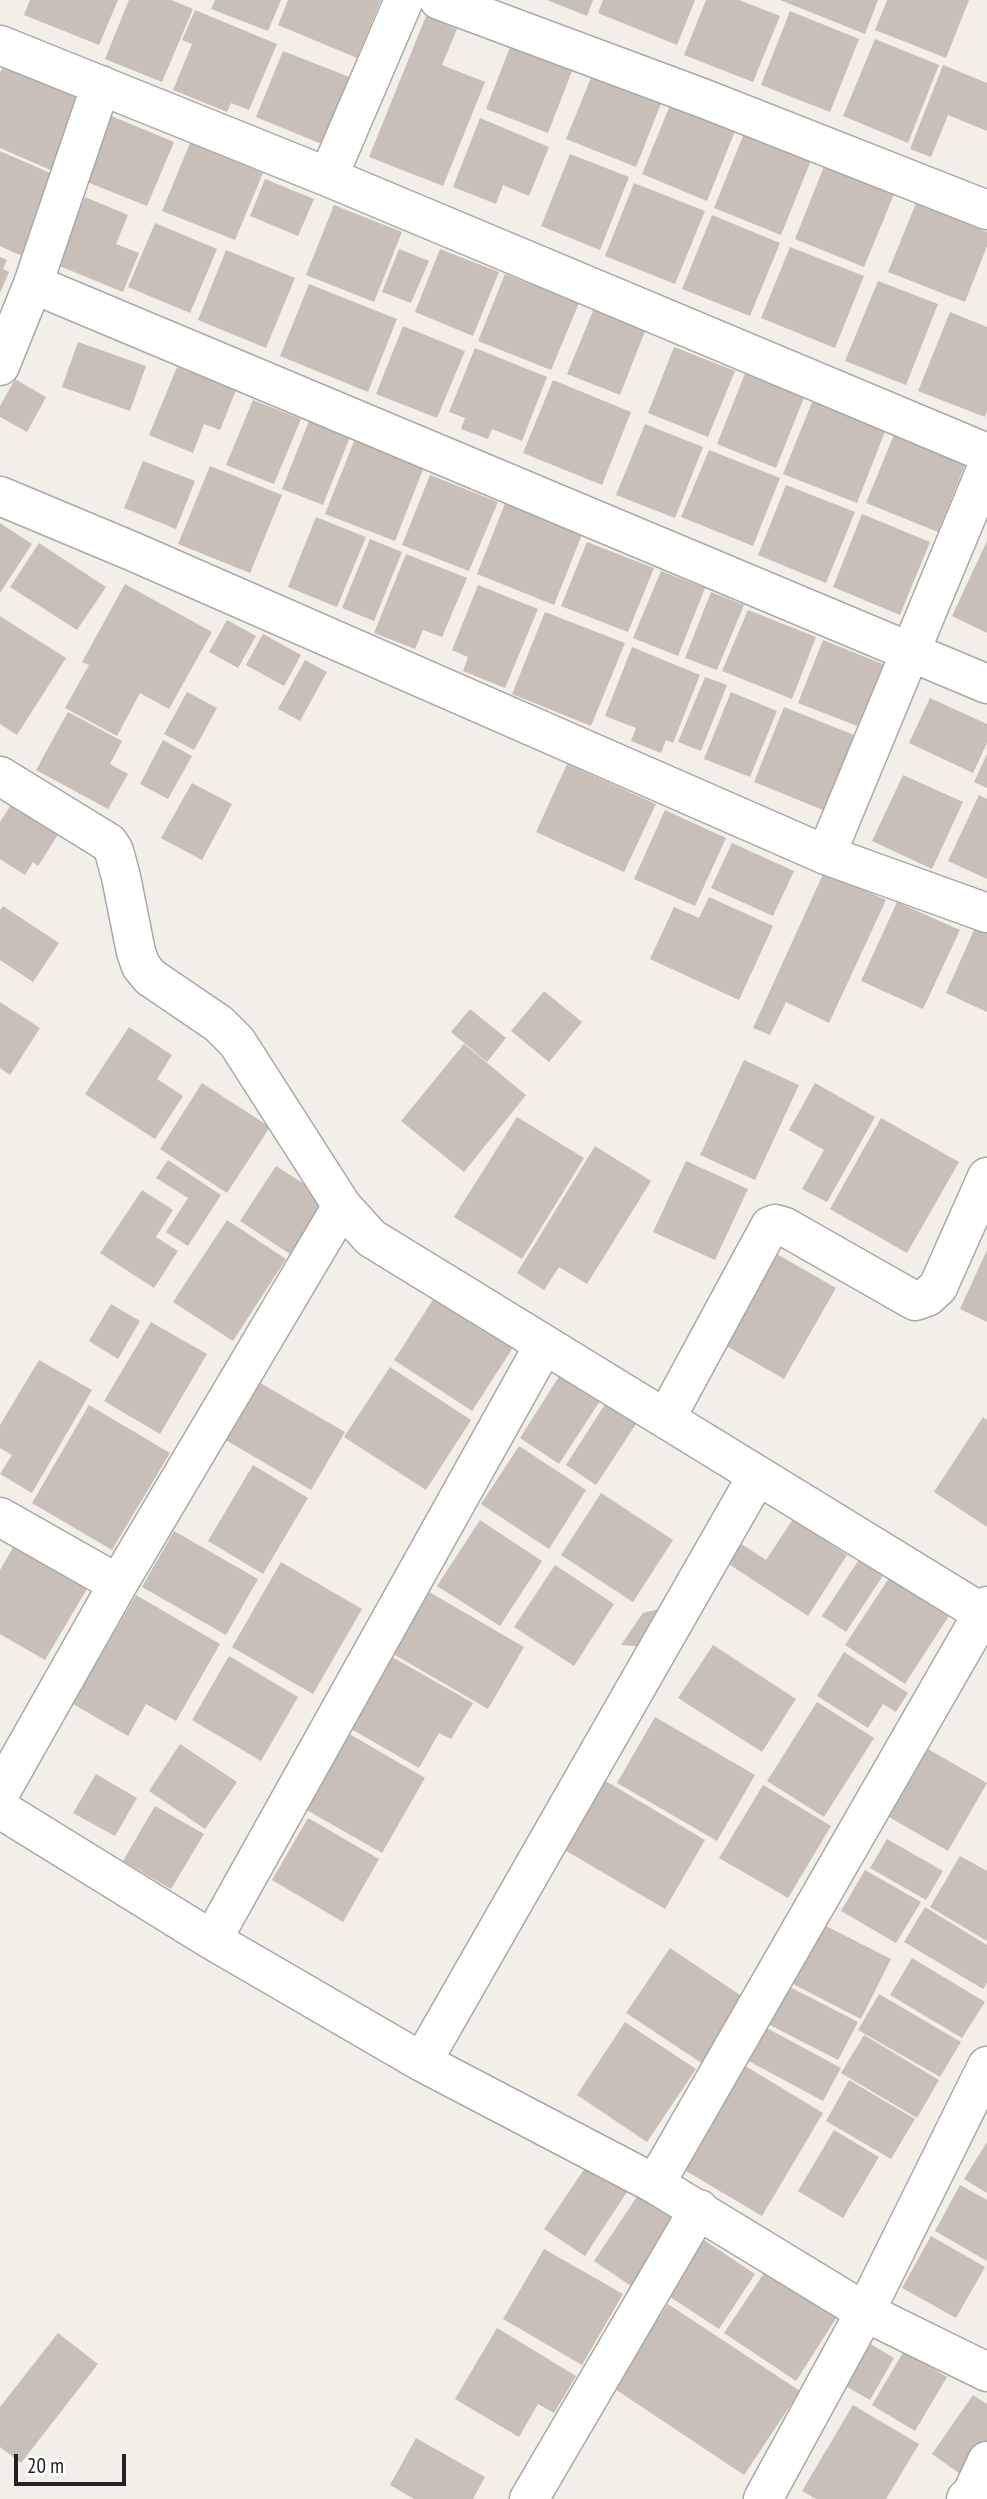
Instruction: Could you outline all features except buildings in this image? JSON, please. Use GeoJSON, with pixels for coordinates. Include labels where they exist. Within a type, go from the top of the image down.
{"type":"FeatureCollection","features":[{"type":"Feature","properties":{"kind":"street"},"geometry":{"type":"LineString","coordinates":[[328,177],[404,0]]}},
{"type":"Feature","properties":{"kind":"street"},"geometry":{"type":"LineString","coordinates":[[439,0],[705,99],[987,210]]}},
{"type":"Feature","properties":{"kind":"street"},"geometry":{"type":"LineString","coordinates":[[0,45],[328,177],[987,453]]}},
{"type":"Feature","properties":{"kind":"street"},"geometry":{"type":"LineString","coordinates":[[0,366],[33,284],[102,85]]}},
{"type":"Feature","properties":{"kind":"street"},"geometry":{"type":"LineString","coordinates":[[33,284],[987,684]]}},
{"type":"Feature","properties":{"kind":"street"},"geometry":{"type":"LineString","coordinates":[[826,855],[987,467]]}},
{"type":"Feature","properties":{"kind":"street"},"geometry":{"type":"LineString","coordinates":[[0,496],[826,855],[987,913]]}},
{"type":"Feature","properties":{"kind":"street"},"geometry":{"type":"LineString","coordinates":[[0,776],[109,843],[121,877],[141,966],[150,977],[219,1024],[237,1042],[342,1206],[371,1238],[757,1476],[985,1611],[654,2184]]}},
{"type":"Feature","properties":{"kind":"street"},"geometry":{"type":"LineString","coordinates":[[666,1418],[770,1226],[775,1224],[785,1227],[915,1301],[927,1297],[938,1287],[987,1177]]}},
{"type":"Feature","properties":{"kind":"street"},"geometry":{"type":"LineString","coordinates":[[0,1793],[118,1584],[342,1206]]}},
{"type":"Feature","properties":{"kind":"street"},"geometry":{"type":"LineString","coordinates":[[212,1940],[544,1345]]}},
{"type":"Feature","properties":{"kind":"street"},"geometry":{"type":"LineString","coordinates":[[422,2062],[757,1476]]}},
{"type":"Feature","properties":{"kind":"street"},"geometry":{"type":"LineString","coordinates":[[0,1517],[118,1584]]}},
{"type":"Feature","properties":{"kind":"street"},"geometry":{"type":"LineString","coordinates":[[0,1810],[212,1940],[422,2062],[699,2209],[865,2312],[987,2372]]}},
{"type":"Feature","properties":{"kind":"street"},"geometry":{"type":"LineString","coordinates":[[764,2499],[865,2312],[987,2066]]}},
{"type":"Feature","properties":{"kind":"street"},"geometry":{"type":"LineString","coordinates":[[529,2499],[699,2209]]}},
{"type":"Feature","properties":{"kind":"street"},"geometry":{"type":"LineString","coordinates":[[966,2499],[972,2493],[987,2462]]}}]}
